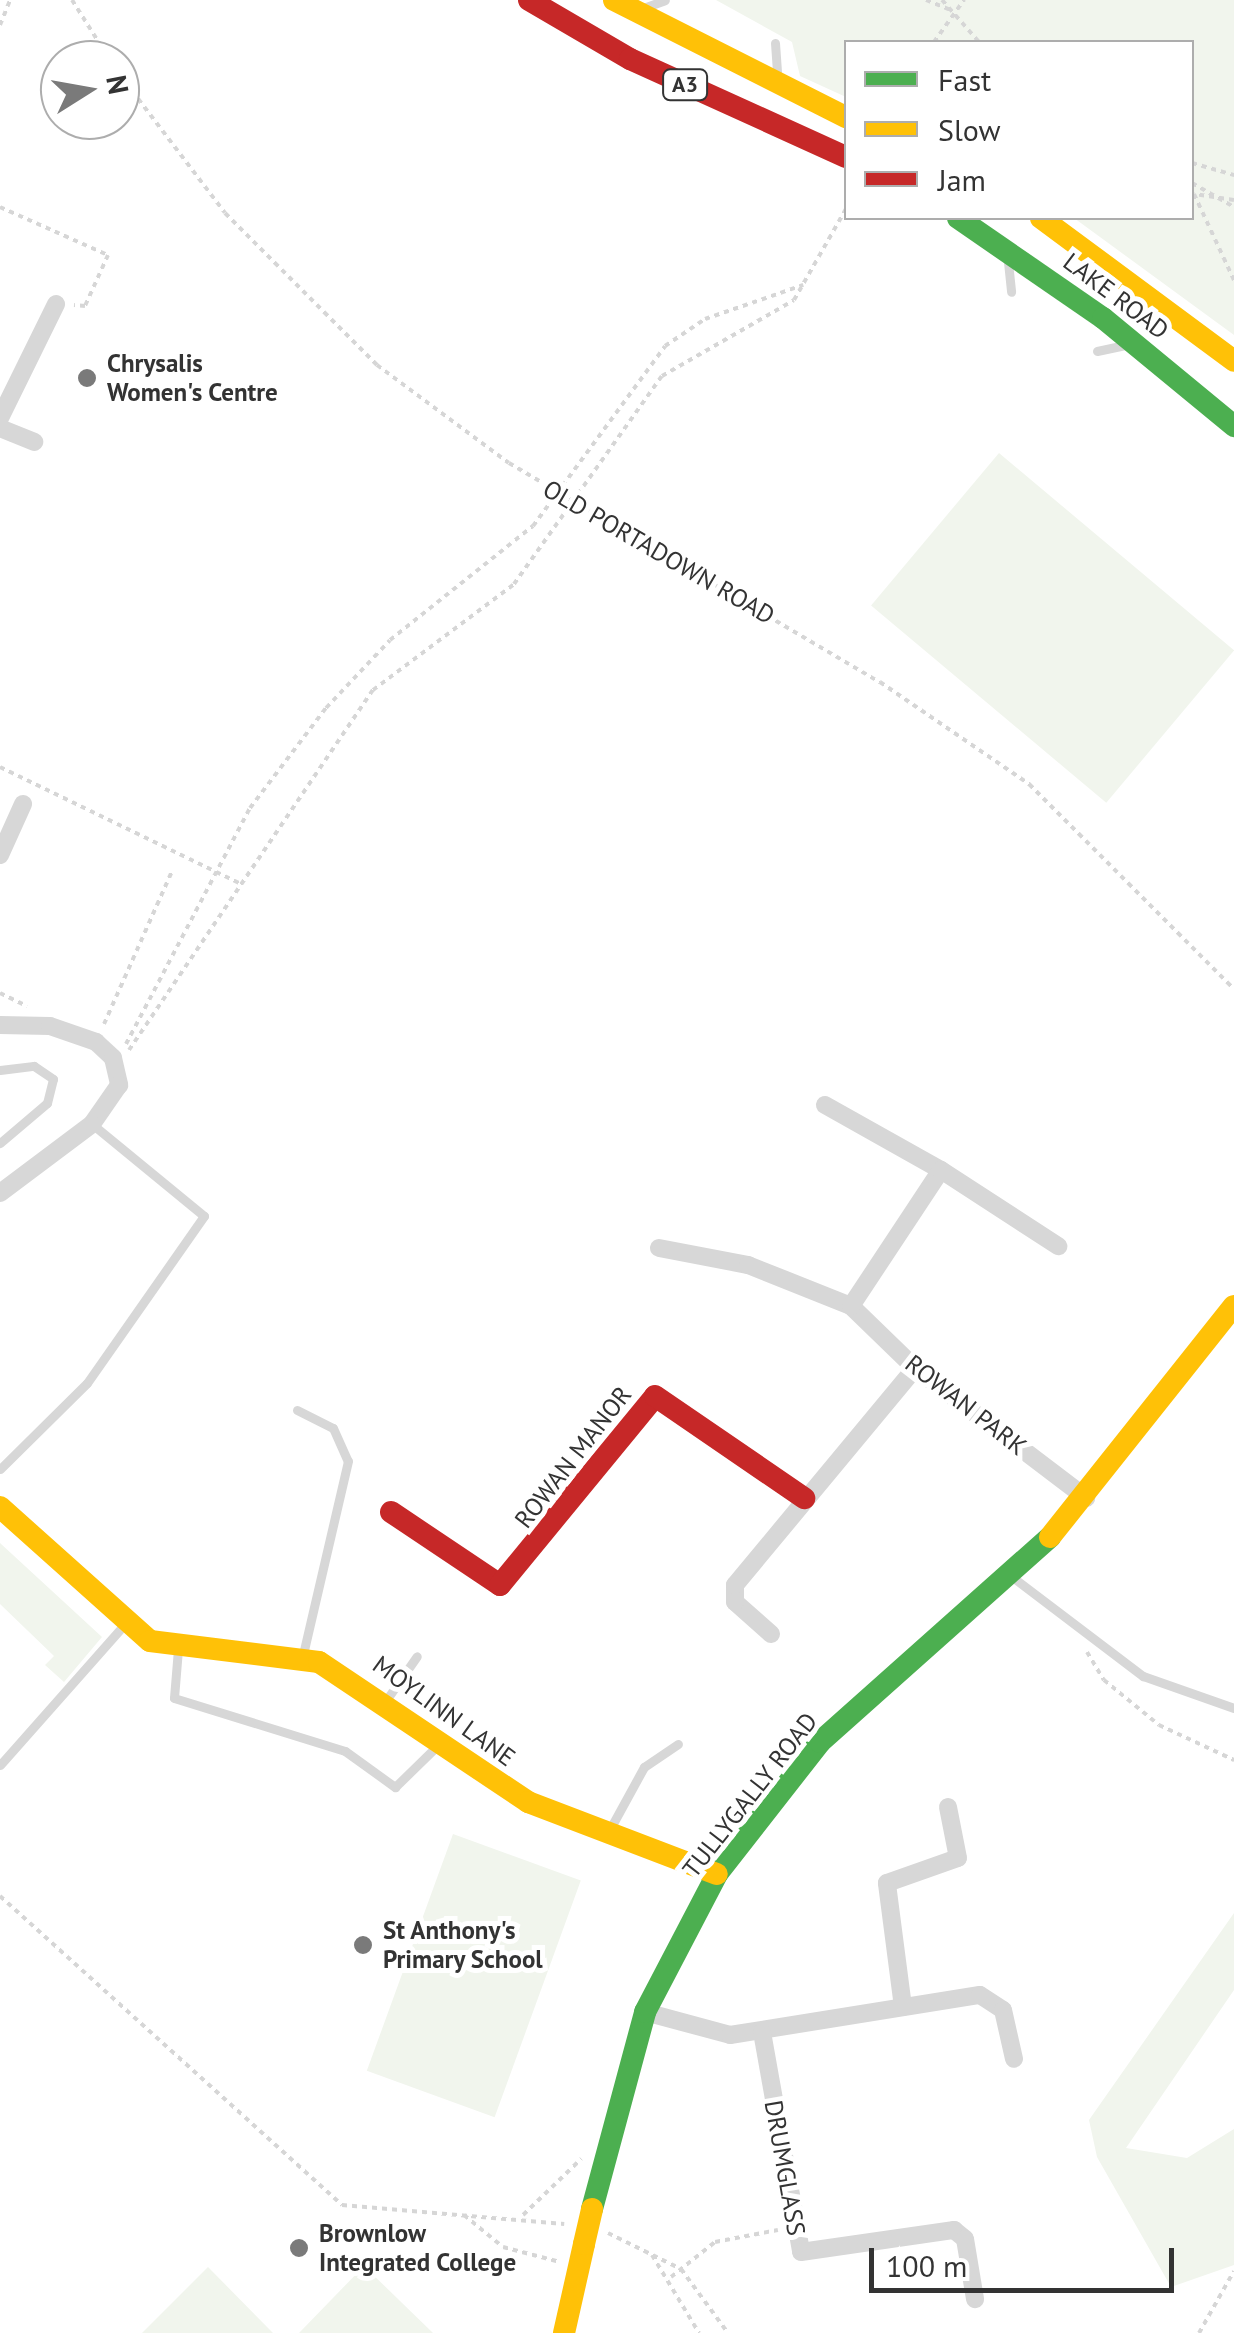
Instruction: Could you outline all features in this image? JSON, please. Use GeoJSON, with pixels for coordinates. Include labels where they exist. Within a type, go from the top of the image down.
{"type":"FeatureCollection","features":[{"type":"Feature","properties":{"kind":"main road","name":"A3"},"geometry":{"type":"LineString","coordinates":[[529,0],[630,60],[844,157]]}},
{"type":"Feature","properties":{"kind":"main road","name":"A3"},"geometry":{"type":"LineString","coordinates":[[624,6],[844,116]]}},
{"type":"Feature","properties":{"kind":"main road","name":"LAKE ROAD"},"geometry":{"type":"LineString","coordinates":[[961,220],[1132,340],[1234,426]]}},
{"type":"Feature","properties":{"kind":"main road","name":"LAKE ROAD"},"geometry":{"type":"LineString","coordinates":[[1044,220],[1234,362]]}},
{"type":"Feature","properties":{"kind":"main road","name":"TULLYGALLY ROAD"},"geometry":{"type":"LineString","coordinates":[[564,2333],[646,2012],[717,1874],[820,1742],[1012,1577],[1086,1498],[1234,1306]]}},
{"type":"Feature","properties":{"kind":"main road","name":"ROWAN MANOR"},"geometry":{"type":"LineString","coordinates":[[391,1512],[500,1585],[655,1396],[804,1498]]}},
{"type":"Feature","properties":{"kind":"main road","name":"MOYLINN LANE"},"geometry":{"type":"LineString","coordinates":[[0,1507],[124,1626],[178,1648],[302,1658],[387,1699],[438,1744],[528,1802],[606,1836],[717,1874]]}},
{"type":"Feature","properties":{"kind":"street"},"geometry":{"type":"LineString","coordinates":[[0,418],[56,304]]}},
{"type":"Feature","properties":{"kind":"street"},"geometry":{"type":"LineString","coordinates":[[0,428],[34,442]]}},
{"type":"Feature","properties":{"kind":"street"},"geometry":{"type":"LineString","coordinates":[[0,854],[23,804]]}},
{"type":"Feature","properties":{"kind":"street"},"geometry":{"type":"LineString","coordinates":[[0,1025],[50,1026],[96,1042],[116,1065],[116,1095],[92,1124],[0,1193]]}},
{"type":"Feature","properties":{"kind":"street"},"geometry":{"type":"LineString","coordinates":[[825,1105],[941,1170],[1058,1246]]}},
{"type":"Feature","properties":{"kind":"street"},"geometry":{"type":"LineString","coordinates":[[851,1306],[941,1170]]}},
{"type":"Feature","properties":{"kind":"street","name":"ROWAN PARK"},"geometry":{"type":"LineString","coordinates":[[659,1248],[748,1265],[851,1306],[915,1368],[1086,1498]]}},
{"type":"Feature","properties":{"kind":"street"},"geometry":{"type":"LineString","coordinates":[[771,1634],[732,1594],[804,1498],[915,1368]]}},
{"type":"Feature","properties":{"kind":"street"},"geometry":{"type":"LineString","coordinates":[[903,2007],[886,1883],[958,1858],[948,1807]]}},
{"type":"Feature","properties":{"kind":"street"},"geometry":{"type":"LineString","coordinates":[[646,2012],[714,2032],[762,2032],[903,2007],[994,1998],[1014,2059]]}},
{"type":"Feature","properties":{"kind":"street","name":"DRUMGLASS"},"geometry":{"type":"LineString","coordinates":[[762,2032],[792,2228],[812,2257],[954,2230],[965,2239],[975,2299]]}},
{"type":"Feature","properties":{"kind":"lane"},"geometry":{"type":"LineString","coordinates":[[624,6],[665,0]]}},
{"type":"Feature","properties":{"kind":"lane"},"geometry":{"type":"LineString","coordinates":[[775,43],[778,84]]}},
{"type":"Feature","properties":{"kind":"lane"},"geometry":{"type":"LineString","coordinates":[[1011,292],[1012,254]]}},
{"type":"Feature","properties":{"kind":"lane"},"geometry":{"type":"LineString","coordinates":[[1098,351],[1132,340]]}},
{"type":"Feature","properties":{"kind":"lane"},"geometry":{"type":"LineString","coordinates":[[0,1070],[34,1066],[53,1079],[47,1103],[0,1142]]}},
{"type":"Feature","properties":{"kind":"lane"},"geometry":{"type":"LineString","coordinates":[[0,1469],[87,1383],[204,1216],[92,1124]]}},
{"type":"Feature","properties":{"kind":"lane"},"geometry":{"type":"LineString","coordinates":[[296,1410],[333,1428],[348,1461],[302,1658]]}},
{"type":"Feature","properties":{"kind":"lane"},"geometry":{"type":"LineString","coordinates":[[1012,1577],[1071,1626],[1143,1676],[1234,1708]]}},
{"type":"Feature","properties":{"kind":"lane"},"geometry":{"type":"LineString","coordinates":[[0,1765],[124,1626]]}},
{"type":"Feature","properties":{"kind":"lane"},"geometry":{"type":"LineString","coordinates":[[178,1648],[174,1698],[345,1751],[395,1787],[438,1744]]}},
{"type":"Feature","properties":{"kind":"lane"},"geometry":{"type":"LineString","coordinates":[[387,1699],[416,1656]]}},
{"type":"Feature","properties":{"kind":"lane"},"geometry":{"type":"LineString","coordinates":[[606,1836],[644,1767],[678,1744]]}},
{"type":"Feature","properties":{"kind":"path"},"geometry":{"type":"LineString","coordinates":[[0,25],[10,0]]}},
{"type":"Feature","properties":{"kind":"path"},"geometry":{"type":"LineString","coordinates":[[72,0],[97,40]]}},
{"type":"Feature","properties":{"kind":"path"},"geometry":{"type":"LineString","coordinates":[[926,0],[950,10]]}},
{"type":"Feature","properties":{"kind":"path"},"geometry":{"type":"LineString","coordinates":[[942,0],[977,40]]}},
{"type":"Feature","properties":{"kind":"path"},"geometry":{"type":"LineString","coordinates":[[935,40],[950,10],[964,0]]}},
{"type":"Feature","properties":{"kind":"path","name":"OLD PORTADOWN ROAD"},"geometry":{"type":"LineString","coordinates":[[140,102],[226,213],[376,365],[570,502],[880,682],[1029,784],[1234,989]]}},
{"type":"Feature","properties":{"kind":"path"},"geometry":{"type":"LineString","coordinates":[[1194,164],[1234,176]]}},
{"type":"Feature","properties":{"kind":"path"},"geometry":{"type":"LineString","coordinates":[[1194,184],[1234,207]]}},
{"type":"Feature","properties":{"kind":"path"},"geometry":{"type":"LineString","coordinates":[[1234,200],[1194,194],[1234,280]]}},
{"type":"Feature","properties":{"kind":"path"},"geometry":{"type":"LineString","coordinates":[[0,206],[108,255],[84,306],[56,304]]}},
{"type":"Feature","properties":{"kind":"path"},"geometry":{"type":"LineString","coordinates":[[116,1065],[374,690],[493,604],[662,376],[784,309],[803,285],[844,212]]}},
{"type":"Feature","properties":{"kind":"path"},"geometry":{"type":"LineString","coordinates":[[116,1065],[250,808],[326,708],[390,640],[561,496],[630,383],[665,346],[706,318],[803,285]]}},
{"type":"Feature","properties":{"kind":"path"},"geometry":{"type":"LineString","coordinates":[[0,768],[218,869],[241,884]]}},
{"type":"Feature","properties":{"kind":"path"},"geometry":{"type":"LineString","coordinates":[[96,1042],[172,871]]}},
{"type":"Feature","properties":{"kind":"path"},"geometry":{"type":"LineString","coordinates":[[1071,1626],[1104,1680],[1159,1726],[1234,1760]]}},
{"type":"Feature","properties":{"kind":"path"},"geometry":{"type":"LineString","coordinates":[[0,1896],[342,2205],[386,2216],[523,2215],[648,2252],[681,2270],[728,2333]]}},
{"type":"Feature","properties":{"kind":"path"},"geometry":{"type":"LineString","coordinates":[[523,2215],[588,2152]]}},
{"type":"Feature","properties":{"kind":"path"},"geometry":{"type":"LineString","coordinates":[[464,2215],[502,2247],[587,2236]]}},
{"type":"Feature","properties":{"kind":"path"},"geometry":{"type":"LineString","coordinates":[[671,2278],[723,2239],[792,2228]]}},
{"type":"Feature","properties":{"kind":"path"},"geometry":{"type":"LineString","coordinates":[[648,2252],[671,2278],[699,2333]]}},
{"type":"Feature","properties":{"kind":"path"},"geometry":{"type":"LineString","coordinates":[[1199,2333],[1234,2271]]}},
{"type":"Feature","properties":{"kind":"shaded area"},"geometry":{"type":"Polygon","coordinates":[[[716,0],[1234,0],[1234,335],[1077,220],[1194,220],[1194,40],[844,40],[844,96],[800,76],[792,42],[716,0]]]}},
{"type":"Feature","properties":{"kind":"shaded area"},"geometry":{"type":"Polygon","coordinates":[[[999,453],[1234,650],[1106,803],[871,605],[999,453]]]}},
{"type":"Feature","properties":{"kind":"shaded area"},"geometry":{"type":"Polygon","coordinates":[[[0,1543],[102,1637],[64,1682],[45,1665],[54,1656],[0,1604],[0,1543]]]}},
{"type":"Feature","properties":{"kind":"shaded area"},"geometry":{"type":"Polygon","coordinates":[[[453,1834],[581,1881],[495,2117],[367,2071],[453,1834]]]}},
{"type":"Feature","properties":{"kind":"shaded area"},"geometry":{"type":"Polygon","coordinates":[[[1234,1913],[1234,1990],[1126,2148],[1187,2158],[1234,2129],[1234,2265],[1171,2287],[1097,2157],[1089,2120],[1234,1913]]]}},
{"type":"Feature","properties":{"kind":"shaded area"},"geometry":{"type":"Polygon","coordinates":[[[364,2266],[433,2333],[299,2333],[364,2266]]]}},
{"type":"Feature","properties":{"kind":"shaded area"},"geometry":{"type":"Polygon","coordinates":[[[208,2267],[273,2333],[142,2333],[208,2267]]]}},
{"type":"Feature","properties":{"kind":"traffic: fast"},"geometry":{"type":"LineString","coordinates":[[961,220],[1103,318],[1234,426]]}},
{"type":"Feature","properties":{"kind":"traffic: fast"},"geometry":{"type":"LineString","coordinates":[[592,2209],[645,2012],[717,1874],[820,1742],[1050,1537]]}},
{"type":"Feature","properties":{"kind":"traffic: slow"},"geometry":{"type":"LineString","coordinates":[[614,0],[844,116]]}},
{"type":"Feature","properties":{"kind":"traffic: slow"},"geometry":{"type":"LineString","coordinates":[[1044,220],[1234,361]]}},
{"type":"Feature","properties":{"kind":"traffic: slow"},"geometry":{"type":"LineString","coordinates":[[1050,1537],[1234,1306]]}},
{"type":"Feature","properties":{"kind":"traffic: slow"},"geometry":{"type":"LineString","coordinates":[[0,1507],[150,1641],[319,1662],[528,1802],[717,1874]]}},
{"type":"Feature","properties":{"kind":"traffic: slow"},"geometry":{"type":"LineString","coordinates":[[584,2244],[592,2209]]}},
{"type":"Feature","properties":{"kind":"traffic: slow"},"geometry":{"type":"LineString","coordinates":[[564,2333],[584,2244]]}},
{"type":"Feature","properties":{"kind":"traffic: jam"},"geometry":{"type":"LineString","coordinates":[[529,0],[630,59],[844,156]]}},
{"type":"Feature","properties":{"kind":"traffic: jam"},"geometry":{"type":"LineString","coordinates":[[391,1512],[500,1585],[655,1396],[804,1498]]}},
{"type":"Feature","properties":{"kind":"place","name":"Chrysalis Women's Centre"},"geometry":{"type":"Point","coordinates":[87,378]}},
{"type":"Feature","properties":{"kind":"place","name":"St Anthony's Primary School"},"geometry":{"type":"Point","coordinates":[363,1945]}},
{"type":"Feature","properties":{"kind":"place","name":"Brownlow Integrated College"},"geometry":{"type":"Point","coordinates":[299,2248]}}]}
